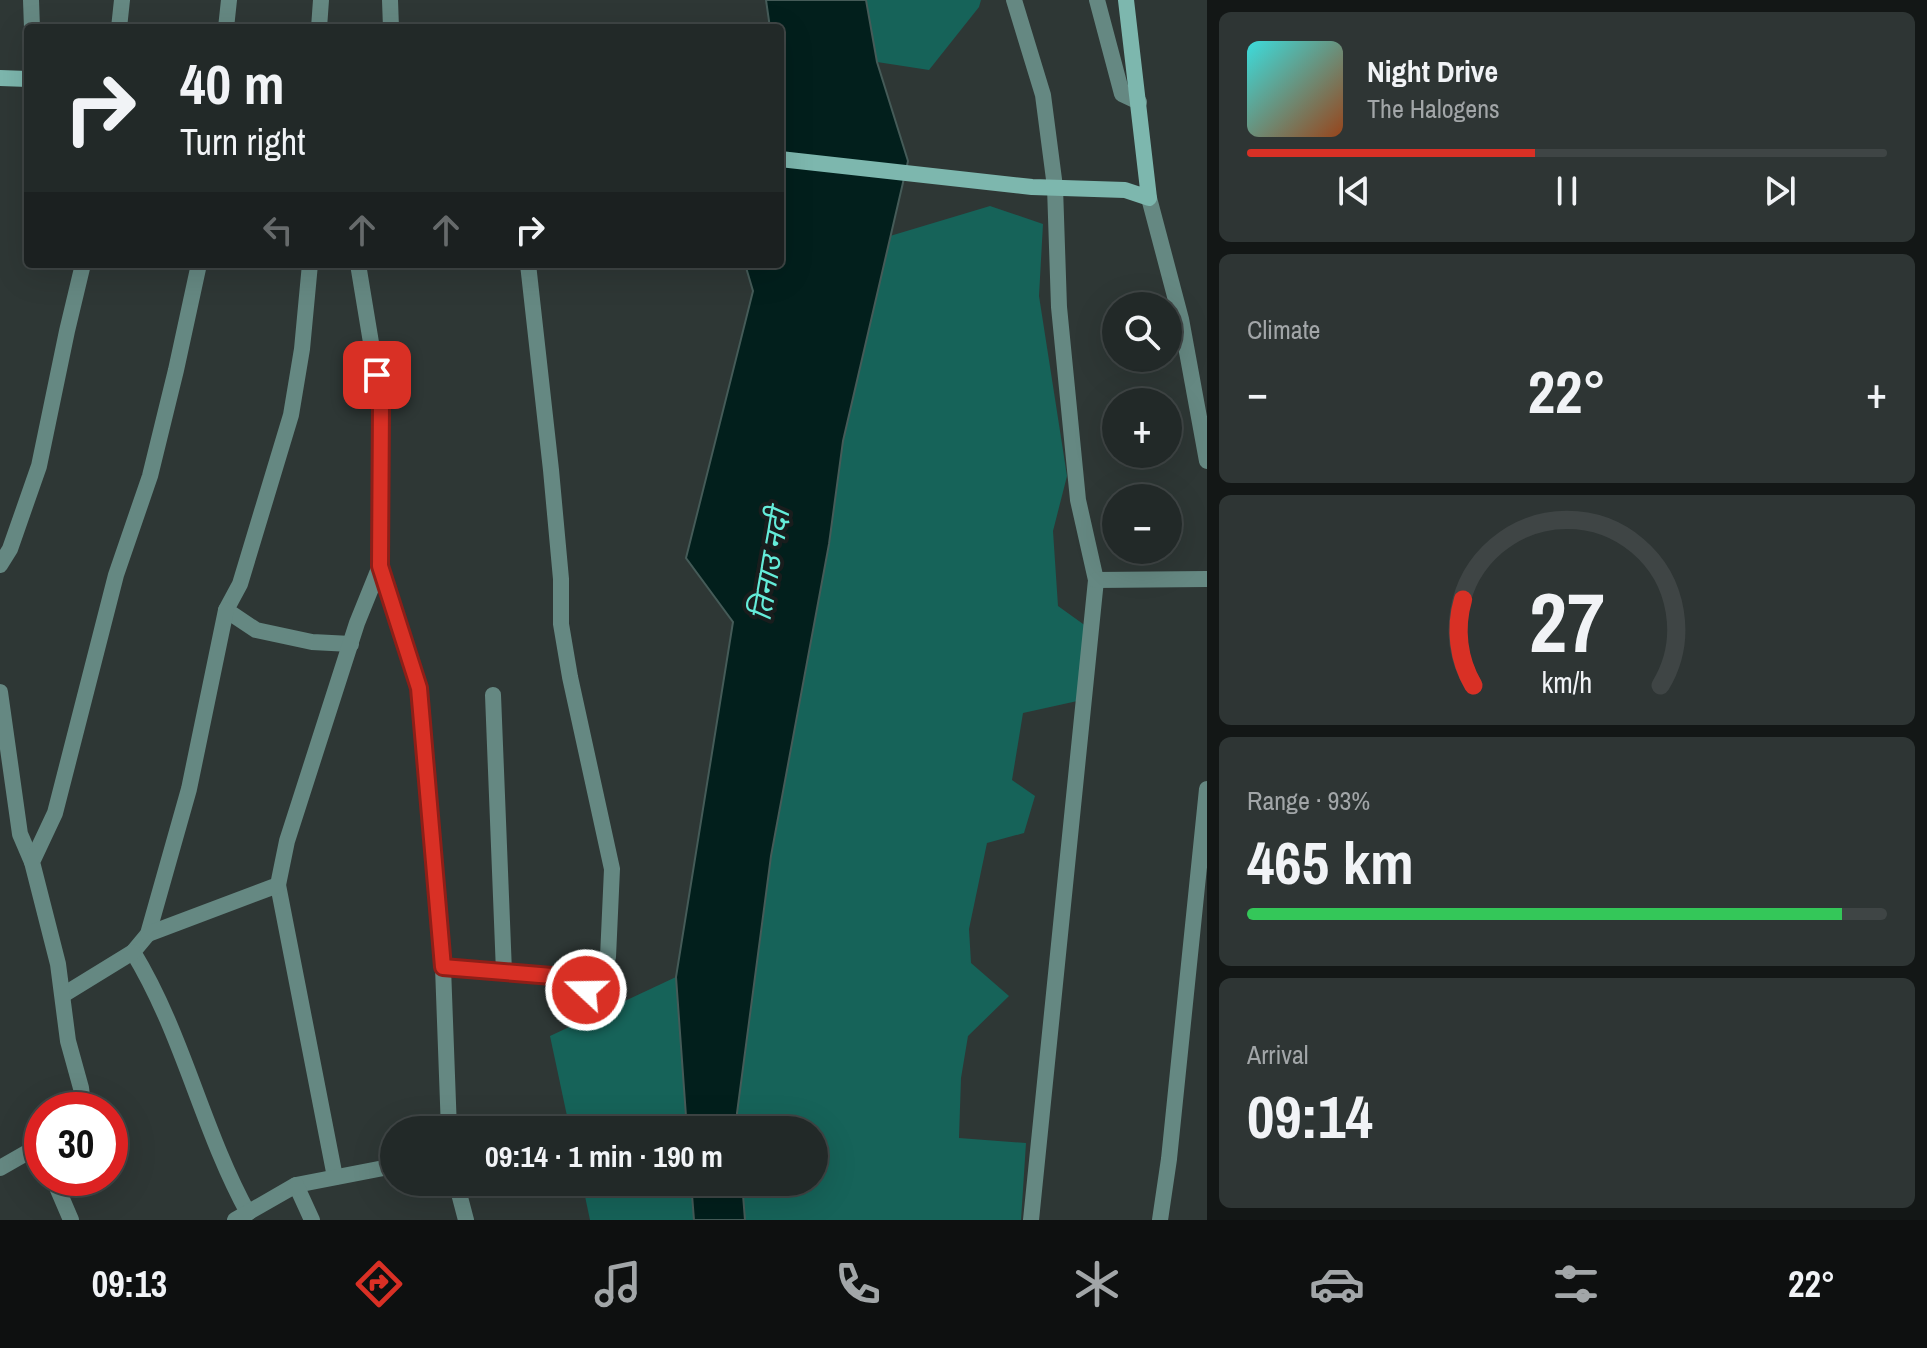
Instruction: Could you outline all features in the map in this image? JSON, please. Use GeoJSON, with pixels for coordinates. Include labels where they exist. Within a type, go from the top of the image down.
{"type":"FeatureCollection","features":[{"type":"Feature","properties":{"kind":"street"},"geometry":{"type":"LineString","coordinates":[[31,0],[32,24]]}},
{"type":"Feature","properties":{"kind":"street"},"geometry":{"type":"LineString","coordinates":[[119,24],[122,0]]}},
{"type":"Feature","properties":{"kind":"street"},"geometry":{"type":"LineString","coordinates":[[226,24],[229,0]]}},
{"type":"Feature","properties":{"kind":"street"},"geometry":{"type":"LineString","coordinates":[[319,24],[321,0]]}},
{"type":"Feature","properties":{"kind":"street"},"geometry":{"type":"LineString","coordinates":[[390,0],[391,24]]}},
{"type":"Feature","properties":{"kind":"street"},"geometry":{"type":"LineString","coordinates":[[1014,0],[1043,95],[1055,187],[1059,307],[1078,500],[1096,580],[1031,1220]]}},
{"type":"Feature","properties":{"kind":"street"},"geometry":{"type":"LineString","coordinates":[[1097,0],[1122,94],[1139,102]]}},
{"type":"Feature","properties":{"kind":"street"},"geometry":{"type":"LineString","coordinates":[[1126,0],[1149,198],[1181,319],[1207,461]]}},
{"type":"Feature","properties":{"kind":"street"},"geometry":{"type":"LineString","coordinates":[[0,78],[24,79]]}},
{"type":"Feature","properties":{"kind":"street"},"geometry":{"type":"LineString","coordinates":[[784,159],[1032,187],[1125,190],[1149,198]]}},
{"type":"Feature","properties":{"kind":"street"},"geometry":{"type":"LineString","coordinates":[[0,565],[10,549],[39,466],[82,268]]}},
{"type":"Feature","properties":{"kind":"street"},"geometry":{"type":"LineString","coordinates":[[32,862],[55,813],[116,575],[150,476],[198,268]]}},
{"type":"Feature","properties":{"kind":"street"},"geometry":{"type":"LineString","coordinates":[[63,995],[133,952],[148,934],[189,789],[226,610],[240,584],[291,415],[302,349],[310,268]]}},
{"type":"Feature","properties":{"kind":"street"},"geometry":{"type":"LineString","coordinates":[[359,268],[381,403],[380,566],[419,688],[443,967],[448,1116]]}},
{"type":"Feature","properties":{"kind":"street"},"geometry":{"type":"LineString","coordinates":[[443,967],[552,976],[586,990],[608,957],[612,869],[561,624],[561,579],[528,268]]}},
{"type":"Feature","properties":{"kind":"street"},"geometry":{"type":"LineString","coordinates":[[335,1177],[278,885],[287,841],[351,644],[380,566]]}},
{"type":"Feature","properties":{"kind":"street"},"geometry":{"type":"LineString","coordinates":[[1096,580],[1207,579]]}},
{"type":"Feature","properties":{"kind":"street"},"geometry":{"type":"LineString","coordinates":[[226,610],[256,630],[312,642],[351,644]]}},
{"type":"Feature","properties":{"kind":"street"},"geometry":{"type":"LineString","coordinates":[[0,692],[20,834],[32,862],[58,964],[68,1041],[82,1092]]}},
{"type":"Feature","properties":{"kind":"street"},"geometry":{"type":"LineString","coordinates":[[493,695],[504,972]]}},
{"type":"Feature","properties":{"kind":"street"},"geometry":{"type":"LineString","coordinates":[[1160,1220],[1207,789]]}},
{"type":"Feature","properties":{"kind":"street"},"geometry":{"type":"LineString","coordinates":[[148,934],[278,885]]}},
{"type":"Feature","properties":{"kind":"street"},"geometry":{"type":"LineString","coordinates":[[133,952],[173,1029],[241,1216],[296,1185],[380,1169]]}},
{"type":"Feature","properties":{"kind":"street"},"geometry":{"type":"LineString","coordinates":[[0,1168],[24,1156]]}},
{"type":"Feature","properties":{"kind":"street"},"geometry":{"type":"LineString","coordinates":[[296,1185],[312,1220]]}},
{"type":"Feature","properties":{"kind":"street"},"geometry":{"type":"LineString","coordinates":[[61,1196],[71,1220]]}},
{"type":"Feature","properties":{"kind":"street"},"geometry":{"type":"LineString","coordinates":[[460,1196],[466,1220]]}},
{"type":"Feature","properties":{"kind":"green space"},"geometry":{"type":"Polygon","coordinates":[[[866,0],[981,0],[979,7],[929,70],[877,62],[866,0]]]}},
{"type":"Feature","properties":{"kind":"green space"},"geometry":{"type":"Polygon","coordinates":[[[990,206],[1043,224],[1039,296],[1067,476],[1053,531],[1058,606],[1097,634],[1091,698],[1023,713],[1012,780],[1035,796],[1024,833],[987,843],[969,929],[971,963],[1009,996],[968,1036],[961,1078],[959,1138],[1026,1143],[1021,1220],[745,1220],[743,1196],[828,1196],[828,1116],[737,1116],[737,1113],[771,856],[829,544],[843,441],[890,236],[990,206]]]}},
{"type":"Feature","properties":{"kind":"green space"},"geometry":{"type":"Polygon","coordinates":[[[676,977],[686,1116],[567,1116],[550,1036],[676,977]]]}},
{"type":"Feature","properties":{"kind":"green space"},"geometry":{"type":"Polygon","coordinates":[[[585,1196],[692,1196],[694,1220],[590,1220],[585,1196]]]}},
{"type":"Feature","properties":{"kind":"water","name":"तिनाउ नदी"},"geometry":{"type":"Polygon","coordinates":[[[766,0],[866,0],[877,62],[908,161],[843,441],[829,544],[771,856],[737,1116],[686,1116],[676,977],[733,622],[686,558],[753,291],[746,268],[784,268],[784,24],[769,24],[766,0]]]}},
{"type":"Feature","properties":{"kind":"water"},"geometry":{"type":"Polygon","coordinates":[[[692,1196],[743,1196],[745,1220],[694,1220],[692,1196]]]}},
{"type":"Feature","properties":{"kind":"route"},"geometry":{"type":"LineString","coordinates":[[377,375],[381,403],[380,566],[419,688],[443,967],[552,976],[586,990]]}}]}
